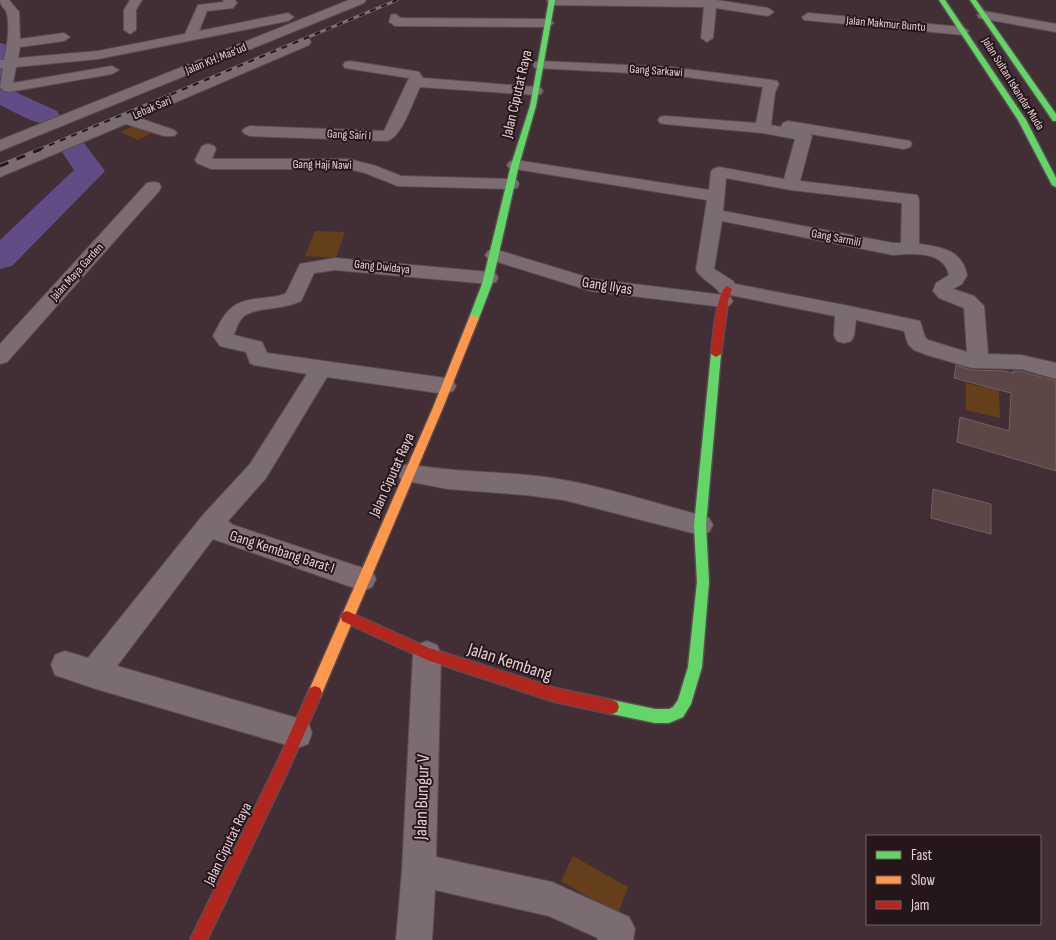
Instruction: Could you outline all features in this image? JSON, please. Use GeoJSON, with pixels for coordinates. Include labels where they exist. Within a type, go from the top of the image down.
{"type":"FeatureCollection","features":[{"type":"Feature","properties":{"kind":"main road","name":"Jalan Ciputat Raya"},"geometry":{"type":"LineString","coordinates":[[198,940],[297,733],[409,473],[489,278],[515,165],[536,91],[552,0]]}},
{"type":"Feature","properties":{"kind":"main road","name":"Jalan Sultan Iskandar Muda"},"geometry":{"type":"LineString","coordinates":[[942,0],[1018,114],[1056,185]]}},
{"type":"Feature","properties":{"kind":"main road","name":"Jalan Sultan Iskandar Muda"},"geometry":{"type":"LineString","coordinates":[[973,0],[1056,119]]}},
{"type":"Feature","properties":{"kind":"main road"},"geometry":{"type":"LineString","coordinates":[[700,525],[725,295]]}},
{"type":"Feature","properties":{"kind":"main road","name":"Jalan Kembang"},"geometry":{"type":"LineString","coordinates":[[347,617],[427,654],[555,695],[655,716],[669,716],[678,712],[684,704],[695,667],[703,582],[700,525]]}},
{"type":"Feature","properties":{"kind":"street"},"geometry":{"type":"LineString","coordinates":[[3,0],[13,12],[14,44],[5,64],[6,86],[9,88],[112,70]]}},
{"type":"Feature","properties":{"kind":"street"},"geometry":{"type":"LineString","coordinates":[[130,30],[130,10],[136,0]]}},
{"type":"Feature","properties":{"kind":"street"},"geometry":{"type":"LineString","coordinates":[[190,37],[202,8],[229,5],[231,3],[229,0]]}},
{"type":"Feature","properties":{"kind":"street","name":"Jalan KH. Mas'ud"},"geometry":{"type":"LineString","coordinates":[[2,143],[70,118],[360,0]]}},
{"type":"Feature","properties":{"kind":"street"},"geometry":{"type":"LineString","coordinates":[[552,0],[711,2],[768,12]]}},
{"type":"Feature","properties":{"kind":"street"},"geometry":{"type":"LineString","coordinates":[[707,38],[711,2]]}},
{"type":"Feature","properties":{"kind":"street"},"geometry":{"type":"LineString","coordinates":[[983,15],[1056,28]]}},
{"type":"Feature","properties":{"kind":"street"},"geometry":{"type":"LineString","coordinates":[[5,64],[112,53],[288,17]]}},
{"type":"Feature","properties":{"kind":"street","name":"Jalan Makmur Buntu"},"geometry":{"type":"LineString","coordinates":[[808,17],[963,31]]}},
{"type":"Feature","properties":{"kind":"street"},"geometry":{"type":"LineString","coordinates":[[395,18],[395,22],[548,23]]}},
{"type":"Feature","properties":{"kind":"street"},"geometry":{"type":"LineString","coordinates":[[386,31],[413,21]]}},
{"type":"Feature","properties":{"kind":"street"},"geometry":{"type":"LineString","coordinates":[[992,29],[1016,22]]}},
{"type":"Feature","properties":{"kind":"street"},"geometry":{"type":"LineString","coordinates":[[14,44],[64,37]]}},
{"type":"Feature","properties":{"kind":"street"},"geometry":{"type":"LineString","coordinates":[[112,37],[112,70],[116,76],[135,91]]}},
{"type":"Feature","properties":{"kind":"street","name":"Lebak Sari"},"geometry":{"type":"LineString","coordinates":[[0,172],[304,42]]}},
{"type":"Feature","properties":{"kind":"street"},"geometry":{"type":"LineString","coordinates":[[350,65],[414,75],[416,77],[415,82],[536,91]]}},
{"type":"Feature","properties":{"kind":"street","name":"Gang Sarkawi"},"geometry":{"type":"LineString","coordinates":[[540,65],[670,71],[772,84],[768,92],[763,126]]}},
{"type":"Feature","properties":{"kind":"street","name":"Gang Sairi I"},"geometry":{"type":"LineString","coordinates":[[250,130],[387,136],[391,133],[415,82]]}},
{"type":"Feature","properties":{"kind":"street"},"geometry":{"type":"LineString","coordinates":[[126,119],[169,133]]}},
{"type":"Feature","properties":{"kind":"street"},"geometry":{"type":"LineString","coordinates":[[666,120],[818,129],[904,144]]}},
{"type":"Feature","properties":{"kind":"street"},"geometry":{"type":"LineString","coordinates":[[763,126],[804,136],[791,185]]}},
{"type":"Feature","properties":{"kind":"street","name":"Gang Haji Nawi"},"geometry":{"type":"LineString","coordinates":[[208,149],[203,160],[211,164],[348,164],[370,169],[398,181],[511,184]]}},
{"type":"Feature","properties":{"kind":"street","name":"Gang Sarmili"},"geometry":{"type":"LineString","coordinates":[[515,165],[716,205],[893,248],[910,248],[946,254],[953,260],[958,275],[943,287],[943,291],[947,295],[967,300],[974,306],[978,362]]}},
{"type":"Feature","properties":{"kind":"street"},"geometry":{"type":"LineString","coordinates":[[725,295],[723,282],[710,277],[705,270],[716,205],[719,172],[791,185],[911,199],[910,248]]}},
{"type":"Feature","properties":{"kind":"street","name":"Jalan Maya Garden"},"geometry":{"type":"LineString","coordinates":[[0,357],[153,186]]}},
{"type":"Feature","properties":{"kind":"street","name":"Gang Ilyas"},"geometry":{"type":"LineString","coordinates":[[494,255],[591,285],[725,295],[844,311],[913,326],[915,338],[921,345],[978,362]]}},
{"type":"Feature","properties":{"kind":"street","name":"Gang Dwidaya"},"geometry":{"type":"LineString","coordinates":[[320,370],[261,360],[258,358],[254,347],[227,341],[223,336],[236,312],[241,308],[249,305],[280,304],[294,297],[304,271],[312,266],[350,264],[489,278]]}},
{"type":"Feature","properties":{"kind":"street"},"geometry":{"type":"LineString","coordinates":[[844,311],[846,319],[844,336]]}},
{"type":"Feature","properties":{"kind":"street"},"geometry":{"type":"LineString","coordinates":[[978,362],[1021,362],[1056,371]]}},
{"type":"Feature","properties":{"kind":"street"},"geometry":{"type":"LineString","coordinates":[[320,370],[445,386]]}},
{"type":"Feature","properties":{"kind":"street","name":"Gang Kembang Barat I"},"geometry":{"type":"LineString","coordinates":[[320,370],[258,471],[212,522],[224,533],[363,578]]}},
{"type":"Feature","properties":{"kind":"street"},"geometry":{"type":"LineString","coordinates":[[409,473],[435,480],[564,490],[700,525]]}},
{"type":"Feature","properties":{"kind":"street"},"geometry":{"type":"LineString","coordinates":[[93,674],[212,522]]}},
{"type":"Feature","properties":{"kind":"street","name":"Jalan Bungur V"},"geometry":{"type":"LineString","coordinates":[[414,940],[419,870],[427,654]]}},
{"type":"Feature","properties":{"kind":"street"},"geometry":{"type":"LineString","coordinates":[[65,665],[297,733]]}},
{"type":"Feature","properties":{"kind":"street"},"geometry":{"type":"LineString","coordinates":[[419,870],[552,899],[617,929],[616,940]]}},
{"type":"Feature","properties":{"kind":"shaded area"},"geometry":{"type":"Polygon","coordinates":[[[135,125],[152,133],[138,140],[121,132],[135,125]]]}},
{"type":"Feature","properties":{"kind":"shaded area"},"geometry":{"type":"Polygon","coordinates":[[[315,231],[345,232],[336,258],[305,256],[315,231]]]}},
{"type":"Feature","properties":{"kind":"shaded area"},"geometry":{"type":"Polygon","coordinates":[[[966,383],[999,390],[1000,418],[966,410],[966,383]]]}},
{"type":"Feature","properties":{"kind":"shaded area"},"geometry":{"type":"Polygon","coordinates":[[[573,856],[628,887],[618,914],[561,881],[573,856]]]}},
{"type":"Feature","properties":{"kind":"building"},"geometry":{"type":"Polygon","coordinates":[[[956,365],[972,370],[1013,373],[1013,371],[1020,371],[1056,381],[1056,471],[957,442],[960,417],[1009,431],[1011,393],[954,378],[956,365]]]}},
{"type":"Feature","properties":{"kind":"building"},"geometry":{"type":"Polygon","coordinates":[[[933,489],[991,504],[991,534],[931,518],[933,489]]]}},
{"type":"Feature","properties":{"kind":"waterway"},"geometry":{"type":"LineString","coordinates":[[0,50],[2,54],[0,69]]}},
{"type":"Feature","properties":{"kind":"waterway"},"geometry":{"type":"LineString","coordinates":[[0,95],[47,117]]}},
{"type":"Feature","properties":{"kind":"waterway"},"geometry":{"type":"LineString","coordinates":[[0,259],[90,171],[74,149]]}},
{"type":"Feature","properties":{"kind":"railway"},"geometry":{"type":"LineString","coordinates":[[38,150],[397,0]]}},
{"type":"Feature","properties":{"kind":"railway"},"geometry":{"type":"LineString","coordinates":[[0,166],[41,149]]}},
{"type":"Feature","properties":{"kind":"traffic: fast"},"geometry":{"type":"LineString","coordinates":[[474,318],[487,284],[515,165],[533,106],[552,0]]}},
{"type":"Feature","properties":{"kind":"traffic: fast"},"geometry":{"type":"LineString","coordinates":[[942,0],[1022,120],[1056,185]]}},
{"type":"Feature","properties":{"kind":"traffic: fast"},"geometry":{"type":"LineString","coordinates":[[973,0],[1056,119]]}},
{"type":"Feature","properties":{"kind":"traffic: fast"},"geometry":{"type":"LineString","coordinates":[[612,707],[655,716],[669,716],[678,712],[684,704],[695,667],[703,582],[700,525],[716,354]]}},
{"type":"Feature","properties":{"kind":"traffic: slow"},"geometry":{"type":"LineString","coordinates":[[315,693],[437,410],[474,318]]}},
{"type":"Feature","properties":{"kind":"traffic: jam"},"geometry":{"type":"LineString","coordinates":[[716,354],[723,301],[727,289]]}},
{"type":"Feature","properties":{"kind":"traffic: jam"},"geometry":{"type":"LineString","coordinates":[[347,617],[427,654],[555,695],[612,707]]}},
{"type":"Feature","properties":{"kind":"traffic: jam"},"geometry":{"type":"LineString","coordinates":[[198,940],[282,768],[315,693]]}}]}
